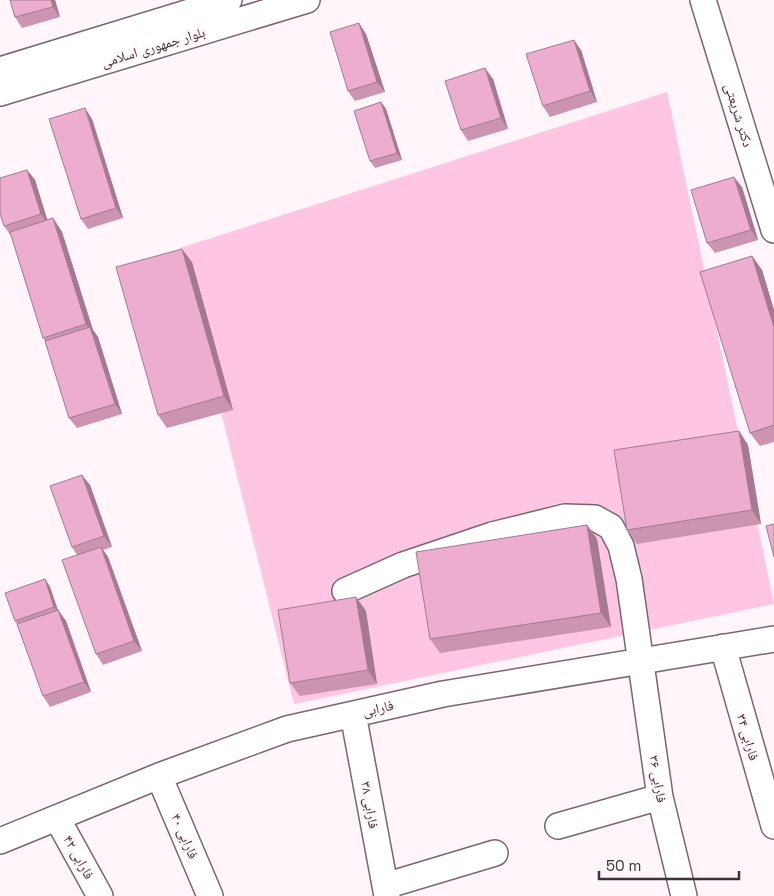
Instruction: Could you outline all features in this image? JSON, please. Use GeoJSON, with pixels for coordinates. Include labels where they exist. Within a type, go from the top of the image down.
{"type":"FeatureCollection","features":[{"type":"Feature","properties":{"kind":"street","name":"بلوار جمهوری اسلامی"},"geometry":{"type":"LineString","coordinates":[[0,70],[199,4],[229,0]]}},
{"type":"Feature","properties":{"kind":"street","name":"دکتر شریعتی"},"geometry":{"type":"LineString","coordinates":[[703,0],[774,230]]}},
{"type":"Feature","properties":{"kind":"street","name":"بلوار جمهوری اسلامی"},"geometry":{"type":"LineString","coordinates":[[0,93],[302,1]]}},
{"type":"Feature","properties":{"kind":"street","name":"فارابی ۳۶"},"geometry":{"type":"LineString","coordinates":[[345,591],[403,565],[492,535],[564,517],[594,518],[611,527],[622,546],[630,579],[660,797],[684,896]]}},
{"type":"Feature","properties":{"kind":"street","name":"فارابی"},"geometry":{"type":"LineString","coordinates":[[0,841],[159,776],[287,729],[442,694],[774,639]]}},
{"type":"Feature","properties":{"kind":"street","name":"فارابی ۳۴"},"geometry":{"type":"LineString","coordinates":[[723,647],[774,826]]}},
{"type":"Feature","properties":{"kind":"street","name":"فارابی ۳۸"},"geometry":{"type":"LineString","coordinates":[[354,714],[386,891]]}},
{"type":"Feature","properties":{"kind":"street","name":"فارابی ۴۰"},"geometry":{"type":"LineString","coordinates":[[159,776],[210,896]]}},
{"type":"Feature","properties":{"kind":"street"},"geometry":{"type":"LineString","coordinates":[[558,826],[660,797]]}},
{"type":"Feature","properties":{"kind":"street","name":"فارابی ۴۲"},"geometry":{"type":"LineString","coordinates":[[57,818],[100,896]]}},
{"type":"Feature","properties":{"kind":"street"},"geometry":{"type":"LineString","coordinates":[[386,891],[495,853]]}},
{"type":"Feature","properties":{"kind":"shaded area"},"geometry":{"type":"Polygon","coordinates":[[[667,92],[774,604],[294,704],[180,248],[667,92]]]}},
{"type":"Feature","properties":{"kind":"building"},"geometry":{"type":"Polygon","coordinates":[[[10,0],[51,0],[53,7],[15,17],[10,0]]]}},
{"type":"Feature","properties":{"kind":"building"},"geometry":{"type":"Polygon","coordinates":[[[359,23],[377,82],[348,91],[330,32],[359,23]]]}},
{"type":"Feature","properties":{"kind":"building"},"geometry":{"type":"Polygon","coordinates":[[[574,40],[590,91],[543,106],[526,54],[574,40]]]}},
{"type":"Feature","properties":{"kind":"building"},"geometry":{"type":"Polygon","coordinates":[[[485,68],[501,118],[461,130],[445,81],[485,68]]]}},
{"type":"Feature","properties":{"kind":"building"},"geometry":{"type":"Polygon","coordinates":[[[381,102],[397,153],[370,161],[354,111],[381,102]]]}},
{"type":"Feature","properties":{"kind":"building"},"geometry":{"type":"Polygon","coordinates":[[[85,108],[116,208],[81,219],[49,119],[85,108]]]}},
{"type":"Feature","properties":{"kind":"building"},"geometry":{"type":"Polygon","coordinates":[[[27,170],[41,214],[4,226],[0,214],[0,178],[27,170]]]}},
{"type":"Feature","properties":{"kind":"building"},"geometry":{"type":"Polygon","coordinates":[[[734,177],[751,230],[707,243],[691,190],[734,177]]]}},
{"type":"Feature","properties":{"kind":"building"},"geometry":{"type":"Polygon","coordinates":[[[53,218],[86,324],[43,338],[10,232],[53,218]]]}},
{"type":"Feature","properties":{"kind":"building"},"geometry":{"type":"Polygon","coordinates":[[[182,249],[224,396],[158,415],[116,267],[182,249]]]}},
{"type":"Feature","properties":{"kind":"building"},"geometry":{"type":"Polygon","coordinates":[[[752,256],[774,327],[774,425],[750,433],[700,272],[752,256]]]}},
{"type":"Feature","properties":{"kind":"building"},"geometry":{"type":"Polygon","coordinates":[[[90,327],[115,404],[69,418],[45,341],[90,327]]]}},
{"type":"Feature","properties":{"kind":"building"},"geometry":{"type":"Polygon","coordinates":[[[739,431],[752,510],[627,530],[614,450],[739,431]]]}},
{"type":"Feature","properties":{"kind":"building"},"geometry":{"type":"Polygon","coordinates":[[[82,475],[104,536],[72,547],[50,486],[82,475]]]}},
{"type":"Feature","properties":{"kind":"building"},"geometry":{"type":"Polygon","coordinates":[[[774,524],[774,557],[766,526],[774,524]]]}},
{"type":"Feature","properties":{"kind":"building"},"geometry":{"type":"Polygon","coordinates":[[[587,525],[601,613],[430,639],[416,552],[587,525]]]}},
{"type":"Feature","properties":{"kind":"building"},"geometry":{"type":"Polygon","coordinates":[[[101,547],[134,641],[96,654],[62,560],[101,547]]]}},
{"type":"Feature","properties":{"kind":"building"},"geometry":{"type":"Polygon","coordinates":[[[45,579],[54,607],[15,621],[5,593],[45,579]]]}},
{"type":"Feature","properties":{"kind":"building"},"geometry":{"type":"Polygon","coordinates":[[[356,597],[368,670],[290,683],[278,610],[356,597]]]}},
{"type":"Feature","properties":{"kind":"building"},"geometry":{"type":"Polygon","coordinates":[[[58,610],[84,682],[43,696],[17,624],[58,610]]]}}]}
